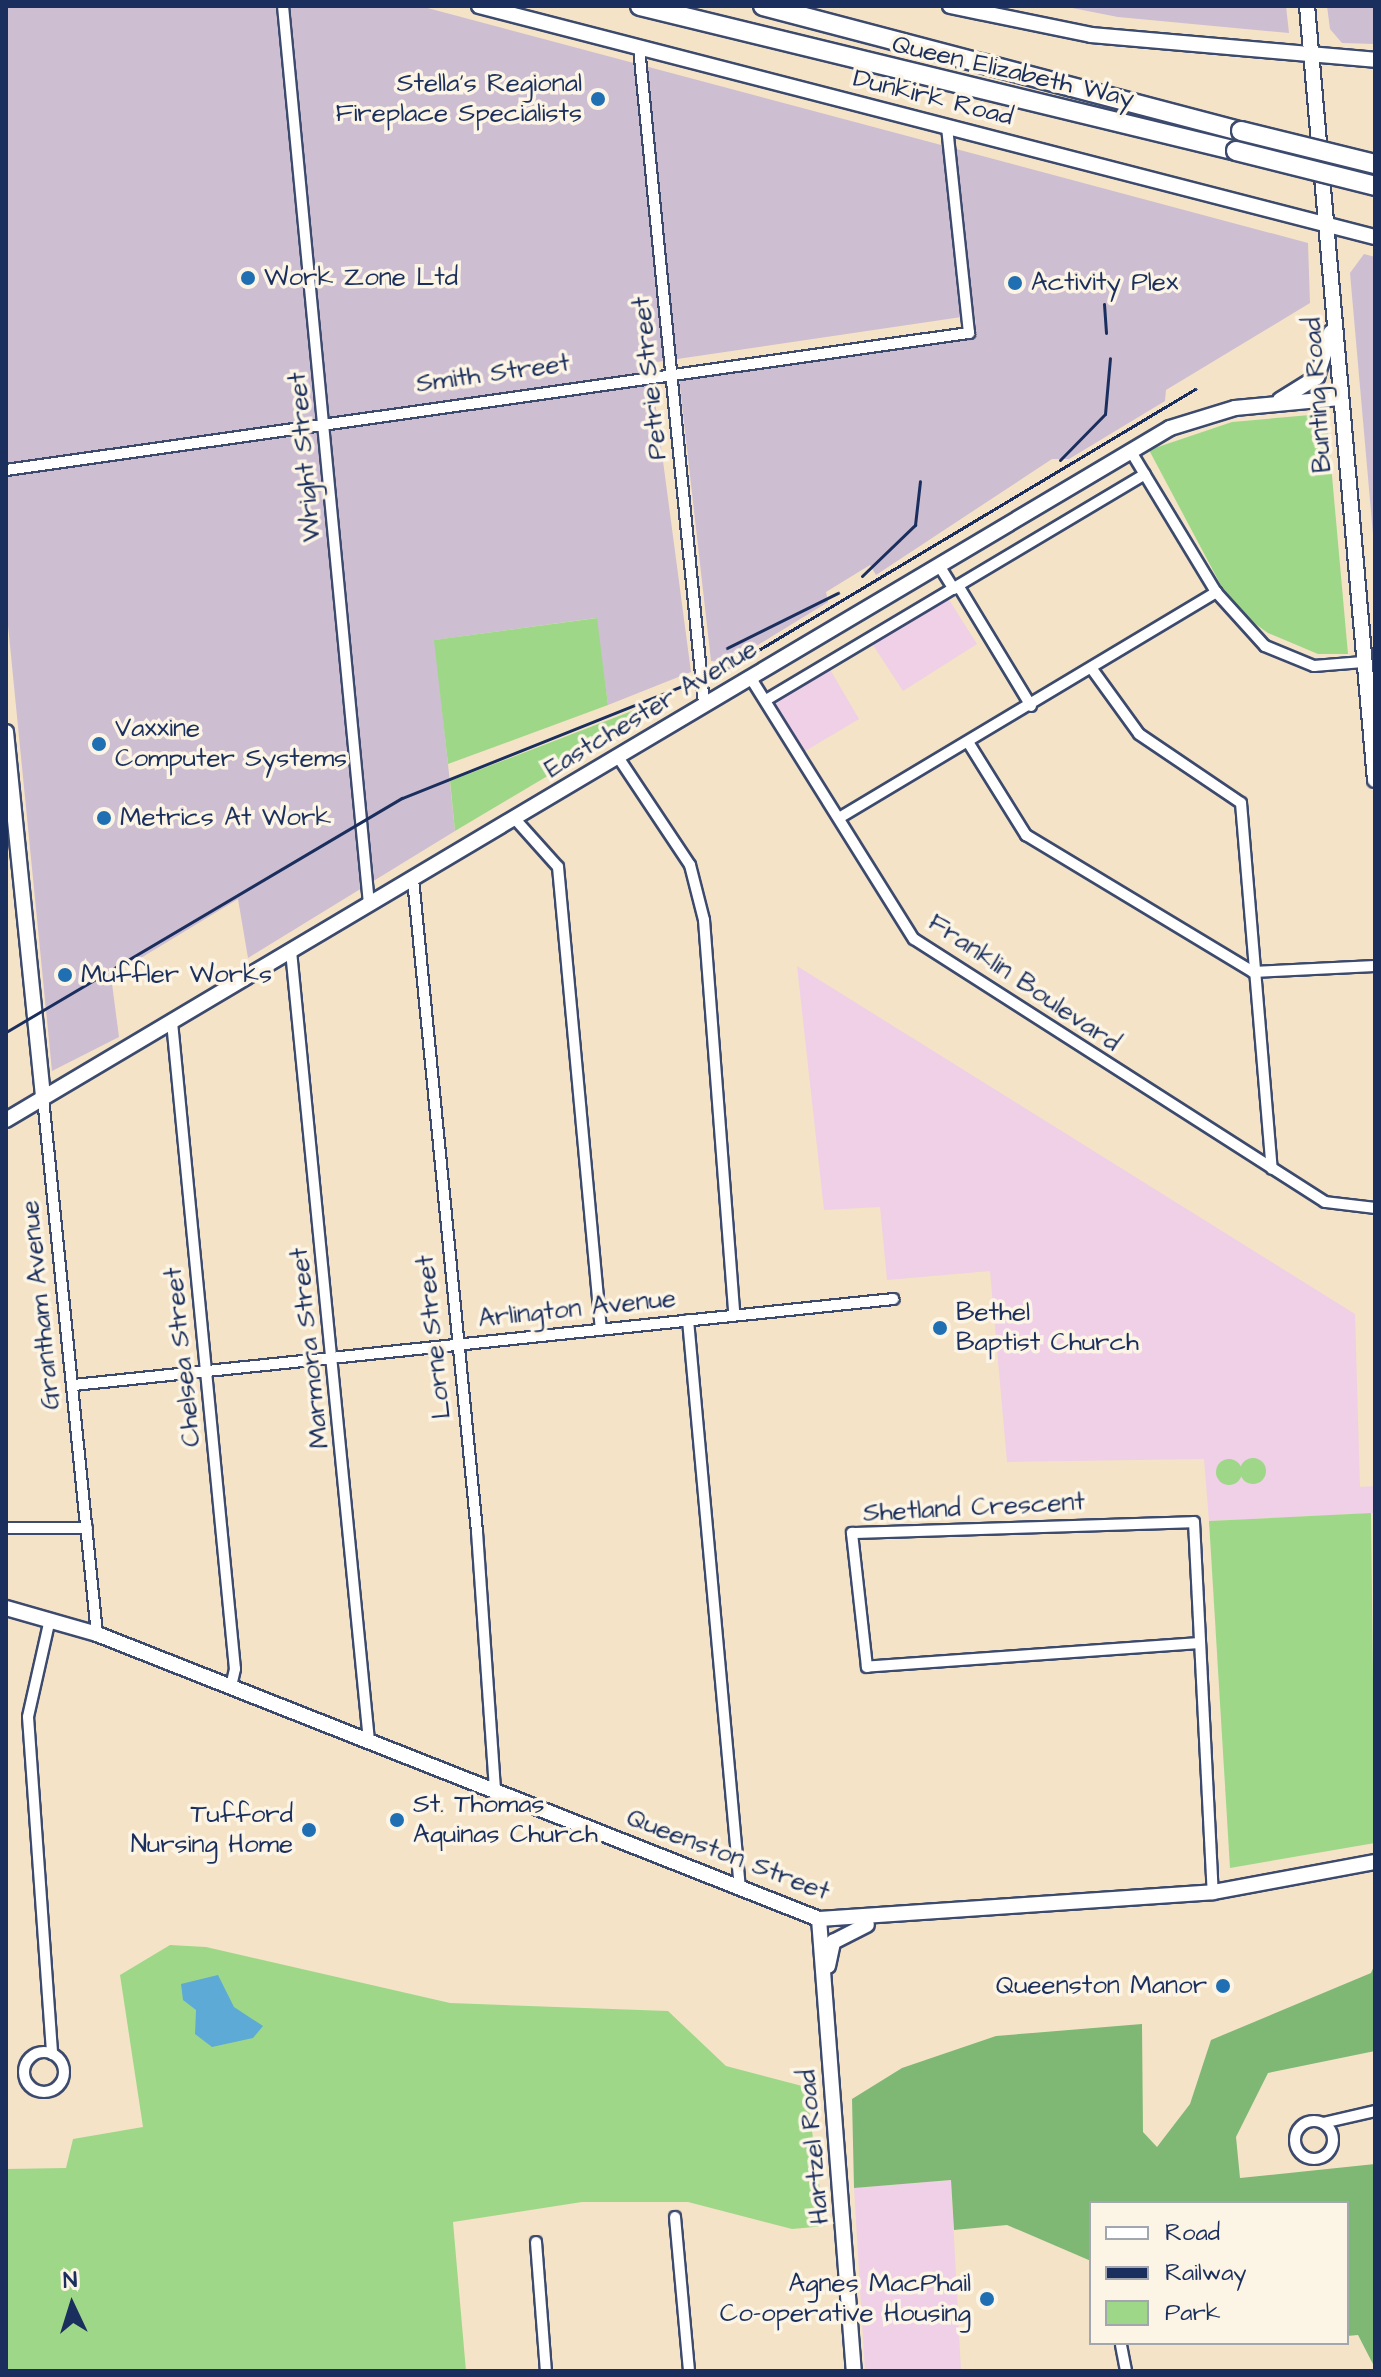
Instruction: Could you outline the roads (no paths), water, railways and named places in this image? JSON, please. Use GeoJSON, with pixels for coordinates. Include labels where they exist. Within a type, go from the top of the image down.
{"type":"FeatureCollection","features":[{"type":"Feature","properties":{"kind":"highway","name":"Queen Elizabeth Way"},"geometry":{"type":"LineString","coordinates":[[640,6],[1375,186]]}},
{"type":"Feature","properties":{"kind":"highway","name":"Queen Elizabeth Way"},"geometry":{"type":"LineString","coordinates":[[763,6],[1375,164]]}},
{"type":"Feature","properties":{"kind":"highway"},"geometry":{"type":"LineString","coordinates":[[803,6],[888,38]]}},
{"type":"Feature","properties":{"kind":"street","name":"Wright Street"},"geometry":{"type":"LineString","coordinates":[[283,6],[369,904]]}},
{"type":"Feature","properties":{"kind":"street","name":"Dunkirk Road"},"geometry":{"type":"LineString","coordinates":[[479,6],[1375,237]]}},
{"type":"Feature","properties":{"kind":"street"},"geometry":{"type":"LineString","coordinates":[[950,6],[1091,35],[1375,60]]}},
{"type":"Feature","properties":{"kind":"street","name":"Bunting Road"},"geometry":{"type":"LineString","coordinates":[[1307,6],[1330,226],[1340,398],[1375,780]]}},
{"type":"Feature","properties":{"kind":"street","name":"Petrie Street"},"geometry":{"type":"LineString","coordinates":[[639,48],[704,704]]}},
{"type":"Feature","properties":{"kind":"street","name":"Smith Street"},"geometry":{"type":"LineString","coordinates":[[6,470],[670,370],[969,333],[947,127]]}},
{"type":"Feature","properties":{"kind":"street"},"geometry":{"type":"LineString","coordinates":[[1270,404],[1317,377],[1335,304]]}},
{"type":"Feature","properties":{"kind":"street","name":"Eastchester Avenue"},"geometry":{"type":"LineString","coordinates":[[6,1120],[940,567],[1130,450],[1200,416],[1270,404],[1340,398]]}},
{"type":"Feature","properties":{"kind":"street"},"geometry":{"type":"LineString","coordinates":[[1130,450],[1216,592],[1265,646],[1290,661],[1363,662]]}},
{"type":"Feature","properties":{"kind":"street","name":"Eastchester Avenue"},"geometry":{"type":"LineString","coordinates":[[766,700],[1145,474]]}},
{"type":"Feature","properties":{"kind":"street"},"geometry":{"type":"LineString","coordinates":[[940,567],[957,588],[1031,706]]}},
{"type":"Feature","properties":{"kind":"street"},"geometry":{"type":"LineString","coordinates":[[839,818],[1031,706],[1216,592]]}},
{"type":"Feature","properties":{"kind":"street"},"geometry":{"type":"LineString","coordinates":[[1092,669],[1139,734],[1241,803],[1272,1169]]}},
{"type":"Feature","properties":{"kind":"street","name":"Franklin Boulevard"},"geometry":{"type":"LineString","coordinates":[[750,677],[914,939],[1272,1169],[1343,1210],[1375,1208]]}},
{"type":"Feature","properties":{"kind":"street","name":"Grantham Avenue"},"geometry":{"type":"LineString","coordinates":[[6,732],[97,1634]]}},
{"type":"Feature","properties":{"kind":"street"},"geometry":{"type":"LineString","coordinates":[[968,742],[1026,835],[1253,972],[1375,966]]}},
{"type":"Feature","properties":{"kind":"street"},"geometry":{"type":"LineString","coordinates":[[618,757],[690,865],[704,920],[734,1313]]}},
{"type":"Feature","properties":{"kind":"street"},"geometry":{"type":"LineString","coordinates":[[515,819],[558,867],[601,1328]]}},
{"type":"Feature","properties":{"kind":"street","name":"Lorne Street"},"geometry":{"type":"LineString","coordinates":[[413,879],[495,1790]]}},
{"type":"Feature","properties":{"kind":"street","name":"Marmora Street"},"geometry":{"type":"LineString","coordinates":[[291,951],[369,1741]]}},
{"type":"Feature","properties":{"kind":"street","name":"Chelsea Street"},"geometry":{"type":"LineString","coordinates":[[172,1022],[235,1669],[231,1687]]}},
{"type":"Feature","properties":{"kind":"street","name":"Arlington Avenue"},"geometry":{"type":"LineString","coordinates":[[74,1385],[734,1313],[894,1299]]}},
{"type":"Feature","properties":{"kind":"street"},"geometry":{"type":"LineString","coordinates":[[688,1320],[740,1889]]}},
{"type":"Feature","properties":{"kind":"street","name":"Shetland Crescent"},"geometry":{"type":"LineString","coordinates":[[1194,1522],[1198,1643],[867,1667],[852,1533],[1194,1522]]}},
{"type":"Feature","properties":{"kind":"street"},"geometry":{"type":"LineString","coordinates":[[6,1528],[87,1528]]}},
{"type":"Feature","properties":{"kind":"street","name":"Queenston Street"},"geometry":{"type":"LineString","coordinates":[[6,1608],[97,1634],[819,1919],[899,1919],[1213,1892],[1375,1862]]}},
{"type":"Feature","properties":{"kind":"street"},"geometry":{"type":"LineString","coordinates":[[50,1619],[28,1717],[52,2054]]}},
{"type":"Feature","properties":{"kind":"street"},"geometry":{"type":"LineString","coordinates":[[1198,1643],[1213,1892]]}},
{"type":"Feature","properties":{"kind":"street","name":"Hartzel Road"},"geometry":{"type":"LineString","coordinates":[[819,1919],[854,2371]]}},
{"type":"Feature","properties":{"kind":"street"},"geometry":{"type":"LineString","coordinates":[[825,1992],[833,1942],[856,1927],[899,1919]]}},
{"type":"Feature","properties":{"kind":"street"},"geometry":{"type":"LineString","coordinates":[[1323,2123],[1375,2111]]}},
{"type":"Feature","properties":{"kind":"street"},"geometry":{"type":"LineString","coordinates":[[675,2217],[689,2371]]}},
{"type":"Feature","properties":{"kind":"street"},"geometry":{"type":"LineString","coordinates":[[536,2242],[546,2371]]}},
{"type":"Feature","properties":{"kind":"street"},"geometry":{"type":"LineString","coordinates":[[1121,2345],[1126,2371]]}},
{"type":"Feature","properties":{"kind":"water"},"geometry":{"type":"Polygon","coordinates":[[[218,1975],[234,2007],[263,2026],[253,2038],[212,2047],[195,2034],[196,2010],[183,2000],[181,1984],[218,1975]]]}},
{"type":"Feature","properties":{"kind":"railway"},"geometry":{"type":"LineString","coordinates":[[1104,304],[1106,333]]}},
{"type":"Feature","properties":{"kind":"railway"},"geometry":{"type":"LineString","coordinates":[[1060,460],[1105,414],[1110,358]]}},
{"type":"Feature","properties":{"kind":"railway"},"geometry":{"type":"LineString","coordinates":[[6,1032],[402,798],[730,667],[1195,389]]}},
{"type":"Feature","properties":{"kind":"railway"},"geometry":{"type":"LineString","coordinates":[[862,576],[915,525],[920,481]]}},
{"type":"Feature","properties":{"kind":"railway"},"geometry":{"type":"LineString","coordinates":[[727,648],[838,593]]}},
{"type":"Feature","properties":{"kind":"place","name":"Stella's Regional Fireplace Specialists"},"geometry":{"type":"Point","coordinates":[598,99]}},
{"type":"Feature","properties":{"kind":"place","name":"Work Zone Ltd"},"geometry":{"type":"Point","coordinates":[248,278]}},
{"type":"Feature","properties":{"kind":"place","name":"Activity Plex"},"geometry":{"type":"Point","coordinates":[1015,283]}},
{"type":"Feature","properties":{"kind":"place","name":"Vaxxine Computer Systems"},"geometry":{"type":"Point","coordinates":[99,744]}},
{"type":"Feature","properties":{"kind":"place","name":"Metrics At Work"},"geometry":{"type":"Point","coordinates":[104,818]}},
{"type":"Feature","properties":{"kind":"place","name":"Muffler Works"},"geometry":{"type":"Point","coordinates":[65,975]}},
{"type":"Feature","properties":{"kind":"place","name":"Bethel Baptist Church"},"geometry":{"type":"Point","coordinates":[940,1328]}},
{"type":"Feature","properties":{"kind":"place","name":"St. Thomas Aquinas Church"},"geometry":{"type":"Point","coordinates":[397,1820]}},
{"type":"Feature","properties":{"kind":"place","name":"Tufford Nursing Home"},"geometry":{"type":"Point","coordinates":[309,1830]}},
{"type":"Feature","properties":{"kind":"place","name":"Queenston Manor"},"geometry":{"type":"Point","coordinates":[1223,1986]}},
{"type":"Feature","properties":{"kind":"place","name":"Agnes MacPhail Co-operative Housing"},"geometry":{"type":"Point","coordinates":[987,2299]}}]}
